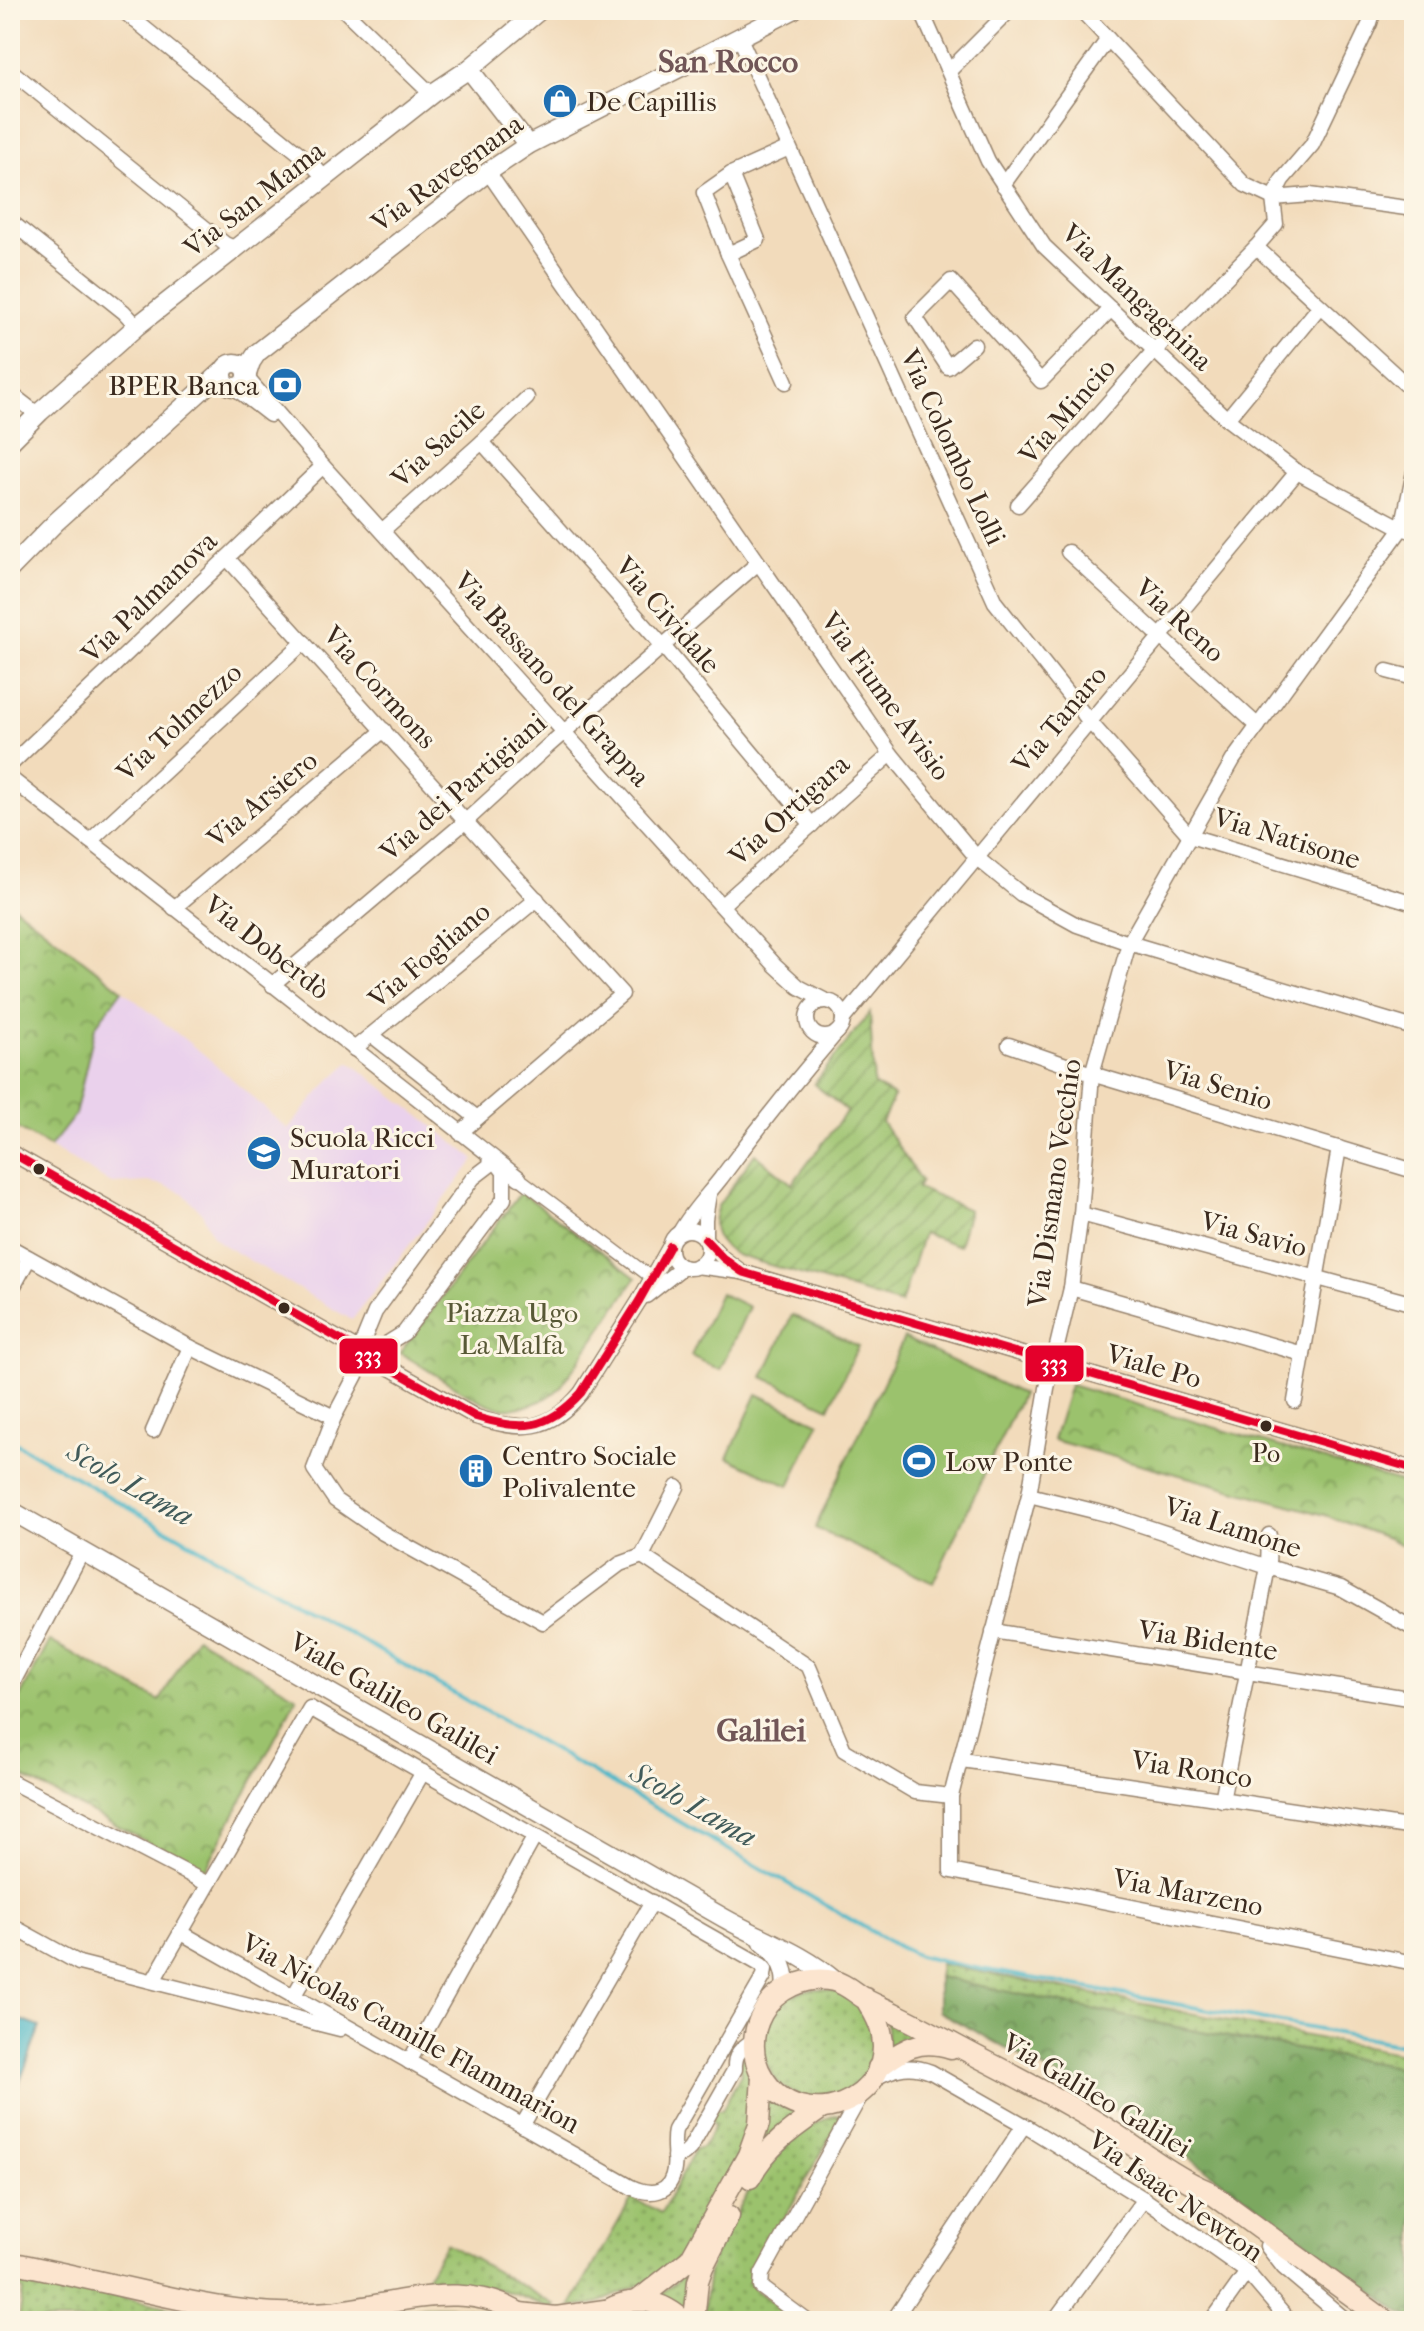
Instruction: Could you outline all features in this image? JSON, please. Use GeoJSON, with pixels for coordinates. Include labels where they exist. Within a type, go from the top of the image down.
{"type":"FeatureCollection","features":[{"type":"Feature","properties":{"kind":"main road"},"geometry":{"type":"LineString","coordinates":[[808,1981],[835,1981],[865,1998],[882,2033],[883,2051],[872,2079],[844,2104],[821,2109],[803,2107],[787,2101],[762,2076],[755,2059],[757,2025],[772,1999],[785,1989],[808,1981]]}},
{"type":"Feature","properties":{"kind":"main road","name":"Via Galileo Galilei"},"geometry":{"type":"LineString","coordinates":[[865,1998],[946,2038],[1099,2124],[1191,2184],[1208,2191],[1386,2321]]}},
{"type":"Feature","properties":{"kind":"main road","name":"Via Galileo Galilei"},"geometry":{"type":"LineString","coordinates":[[872,2079],[899,2052],[925,2043],[974,2055]]}},
{"type":"Feature","properties":{"kind":"main road"},"geometry":{"type":"LineString","coordinates":[[637,2301],[690,2259],[748,2155],[759,2124],[762,2076]]}},
{"type":"Feature","properties":{"kind":"main road"},"geometry":{"type":"LineString","coordinates":[[694,2321],[698,2281],[703,2267],[758,2163],[775,2142],[821,2109]]}},
{"type":"Feature","properties":{"kind":"main road","name":"Via Galileo Galilei"},"geometry":{"type":"LineString","coordinates":[[1191,2184],[1200,2196],[1363,2321]]}},
{"type":"Feature","properties":{"kind":"main road"},"geometry":{"type":"LineString","coordinates":[[10,2262],[217,2307],[273,2313],[330,2312],[432,2296],[476,2297],[498,2302],[526,2317],[598,2315],[626,2302],[637,2301],[670,2309],[684,2321]]}},
{"type":"Feature","properties":{"kind":"street"},"geometry":{"type":"LineString","coordinates":[[122,10],[310,162],[323,181]]}},
{"type":"Feature","properties":{"kind":"street"},"geometry":{"type":"LineString","coordinates":[[344,10],[433,93]]}},
{"type":"Feature","properties":{"kind":"street","name":"Via San Mama"},"geometry":{"type":"LineString","coordinates":[[10,442],[137,326],[433,93],[469,69],[540,10]]}},
{"type":"Feature","properties":{"kind":"street","name":"Via Ravegnana"},"geometry":{"type":"LineString","coordinates":[[10,569],[57,521],[205,389],[236,379],[257,353],[488,172],[528,145],[793,10]]}},
{"type":"Feature","properties":{"kind":"street","name":"Via Mangagnina"},"geometry":{"type":"LineString","coordinates":[[921,10],[988,161],[1044,246],[1227,419],[1297,472],[1408,530]]}},
{"type":"Feature","properties":{"kind":"street"},"geometry":{"type":"LineString","coordinates":[[949,71],[1010,10]]}},
{"type":"Feature","properties":{"kind":"street"},"geometry":{"type":"LineString","coordinates":[[1081,10],[1245,185],[1273,198],[1310,195],[1414,209]]}},
{"type":"Feature","properties":{"kind":"street"},"geometry":{"type":"LineString","coordinates":[[1273,198],[1282,180],[1312,145],[1374,10]]}},
{"type":"Feature","properties":{"kind":"street","name":"Via Colombo Lolli"},"geometry":{"type":"LineString","coordinates":[[739,36],[995,602],[1090,722],[1190,836]]}},
{"type":"Feature","properties":{"kind":"street"},"geometry":{"type":"LineString","coordinates":[[1003,185],[1108,39]]}},
{"type":"Feature","properties":{"kind":"street"},"geometry":{"type":"LineString","coordinates":[[469,69],[528,145]]}},
{"type":"Feature","properties":{"kind":"street"},"geometry":{"type":"LineString","coordinates":[[10,70],[225,244],[234,248]]}},
{"type":"Feature","properties":{"kind":"street"},"geometry":{"type":"LineString","coordinates":[[786,382],[704,193],[731,174],[789,148]]}},
{"type":"Feature","properties":{"kind":"street","name":"Via Fiume Avisio"},"geometry":{"type":"LineString","coordinates":[[488,172],[891,754],[977,858],[1021,894],[1077,925],[1414,1028]]}},
{"type":"Feature","properties":{"kind":"street"},"geometry":{"type":"LineString","coordinates":[[728,254],[758,240],[731,174]]}},
{"type":"Feature","properties":{"kind":"street","name":"Via Mincio"},"geometry":{"type":"LineString","coordinates":[[1018,505],[1154,351],[1276,224],[1273,198]]}},
{"type":"Feature","properties":{"kind":"street"},"geometry":{"type":"LineString","coordinates":[[10,221],[124,312],[137,326]]}},
{"type":"Feature","properties":{"kind":"street"},"geometry":{"type":"LineString","coordinates":[[1256,247],[1414,392]]}},
{"type":"Feature","properties":{"kind":"street"},"geometry":{"type":"LineString","coordinates":[[974,345],[948,367],[915,317],[951,281],[1041,381],[1111,309]]}},
{"type":"Feature","properties":{"kind":"street"},"geometry":{"type":"LineString","coordinates":[[1227,419],[1320,306]]}},
{"type":"Feature","properties":{"kind":"street","name":"Via Bassano del Grappa"},"geometry":{"type":"LineString","coordinates":[[236,379],[290,429],[383,530],[775,965],[799,987],[827,1001]]}},
{"type":"Feature","properties":{"kind":"street"},"geometry":{"type":"LineString","coordinates":[[10,393],[32,410],[40,412]]}},
{"type":"Feature","properties":{"kind":"street","name":"Via Sacile"},"geometry":{"type":"LineString","coordinates":[[383,530],[527,398]]}},
{"type":"Feature","properties":{"kind":"street","name":"Via Cividale"},"geometry":{"type":"LineString","coordinates":[[482,442],[663,646],[812,825]]}},
{"type":"Feature","properties":{"kind":"street","name":"Via Palmanova"},"geometry":{"type":"LineString","coordinates":[[10,765],[323,466]]}},
{"type":"Feature","properties":{"kind":"street","name":"Via Tanaro"},"geometry":{"type":"LineString","coordinates":[[787,1090],[860,997],[1297,472]]}},
{"type":"Feature","properties":{"kind":"street"},"geometry":{"type":"LineString","coordinates":[[1408,530],[1414,472]]}},
{"type":"Feature","properties":{"kind":"street","name":"Via Dismano Vecchio"},"geometry":{"type":"LineString","coordinates":[[951,1871],[951,1796],[1029,1495],[1052,1364],[1071,1288],[1081,1214],[1092,1074],[1129,943],[1233,760],[1408,530]]}},
{"type":"Feature","properties":{"kind":"street","name":"Via Reno"},"geometry":{"type":"LineString","coordinates":[[1068,552],[1258,726]]}},
{"type":"Feature","properties":{"kind":"street","name":"Via Cormons"},"geometry":{"type":"LineString","coordinates":[[227,558],[622,994],[477,1118]]}},
{"type":"Feature","properties":{"kind":"street","name":"Via dei Partigiani"},"geometry":{"type":"LineString","coordinates":[[272,985],[466,821],[758,563]]}},
{"type":"Feature","properties":{"kind":"street","name":"Via Tolmezzo"},"geometry":{"type":"LineString","coordinates":[[90,841],[304,642]]}},
{"type":"Feature","properties":{"kind":"street"},"geometry":{"type":"LineString","coordinates":[[1387,671],[1414,678]]}},
{"type":"Feature","properties":{"kind":"street","name":"Via Arsiero"},"geometry":{"type":"LineString","coordinates":[[174,908],[384,730]]}},
{"type":"Feature","properties":{"kind":"street","name":"Via Ortigara"},"geometry":{"type":"LineString","coordinates":[[722,905],[891,754]]}},
{"type":"Feature","properties":{"kind":"street","name":"Via Doberdò"},"geometry":{"type":"LineString","coordinates":[[10,778],[491,1157]]}},
{"type":"Feature","properties":{"kind":"street","name":"Via Natisone"},"geometry":{"type":"LineString","coordinates":[[1190,836],[1414,903]]}},
{"type":"Feature","properties":{"kind":"street","name":"Via Fogliano"},"geometry":{"type":"LineString","coordinates":[[354,1049],[537,899]]}},
{"type":"Feature","properties":{"kind":"street","name":"Via Bassano del Grappa"},"geometry":{"type":"LineString","coordinates":[[775,965],[807,1013]]}},
{"type":"Feature","properties":{"kind":"street"},"geometry":{"type":"LineString","coordinates":[[827,1001],[840,1008],[840,1026],[825,1037],[814,1034],[807,1024],[807,1013],[814,1004],[827,1001],[848,1002],[860,997]]}},
{"type":"Feature","properties":{"kind":"street"},"geometry":{"type":"LineString","coordinates":[[10,1152],[476,1417],[518,1428],[537,1426],[554,1419],[575,1400],[639,1301],[675,1236],[806,1061],[810,1029]]}},
{"type":"Feature","properties":{"kind":"street"},"geometry":{"type":"LineString","coordinates":[[373,1036],[477,1118],[460,1133]]}},
{"type":"Feature","properties":{"kind":"street","name":"Via Senio"},"geometry":{"type":"LineString","coordinates":[[1009,1045],[1092,1074],[1414,1171]]}},
{"type":"Feature","properties":{"kind":"street"},"geometry":{"type":"LineString","coordinates":[[1295,1401],[1339,1148]]}},
{"type":"Feature","properties":{"kind":"street"},"geometry":{"type":"LineString","coordinates":[[491,1157],[490,1165],[477,1175],[375,1312],[366,1356],[334,1417],[314,1469],[335,1500],[383,1533],[543,1622],[620,1564],[642,1556],[677,1487]]}},
{"type":"Feature","properties":{"kind":"street"},"geometry":{"type":"LineString","coordinates":[[491,1157],[652,1278]]}},
{"type":"Feature","properties":{"kind":"street"},"geometry":{"type":"LineString","coordinates":[[366,1356],[404,1333],[504,1199],[504,1172],[491,1157]]}},
{"type":"Feature","properties":{"kind":"street"},"geometry":{"type":"LineString","coordinates":[[477,1175],[489,1174],[504,1188]]}},
{"type":"Feature","properties":{"kind":"street"},"geometry":{"type":"LineString","coordinates":[[639,1301],[706,1258],[705,1219],[709,1194]]}},
{"type":"Feature","properties":{"kind":"street","name":"Via Savio"},"geometry":{"type":"LineString","coordinates":[[1081,1214],[1414,1304]]}},
{"type":"Feature","properties":{"kind":"street"},"geometry":{"type":"LineString","coordinates":[[680,1232],[691,1230],[705,1239]]}},
{"type":"Feature","properties":{"kind":"street","name":"Viale Po"},"geometry":{"type":"LineString","coordinates":[[705,1239],[742,1272]]}},
{"type":"Feature","properties":{"kind":"street"},"geometry":{"type":"LineString","coordinates":[[670,1246],[674,1261],[690,1266]]}},
{"type":"Feature","properties":{"kind":"street"},"geometry":{"type":"LineString","coordinates":[[10,1247],[190,1347],[334,1417]]}},
{"type":"Feature","properties":{"kind":"street"},"geometry":{"type":"LineString","coordinates":[[10,1293],[29,1258]]}},
{"type":"Feature","properties":{"kind":"street","name":"Viale Po"},"geometry":{"type":"LineString","coordinates":[[690,1266],[742,1272],[1414,1469]]}},
{"type":"Feature","properties":{"kind":"street"},"geometry":{"type":"LineString","coordinates":[[1071,1288],[1303,1354]]}},
{"type":"Feature","properties":{"kind":"street"},"geometry":{"type":"LineString","coordinates":[[371,1324],[380,1336],[394,1339]]}},
{"type":"Feature","properties":{"kind":"street"},"geometry":{"type":"LineString","coordinates":[[153,1431],[190,1347]]}},
{"type":"Feature","properties":{"kind":"street","name":"Via Lamone"},"geometry":{"type":"LineString","coordinates":[[1029,1495],[1114,1516],[1341,1588],[1414,1629]]}},
{"type":"Feature","properties":{"kind":"street","name":"Viale Galileo Galilei"},"geometry":{"type":"LineString","coordinates":[[10,1510],[751,1933]]}},
{"type":"Feature","properties":{"kind":"street"},"geometry":{"type":"LineString","coordinates":[[1222,1800],[1268,1567],[1269,1535]]}},
{"type":"Feature","properties":{"kind":"street"},"geometry":{"type":"LineString","coordinates":[[10,1688],[82,1552]]}},
{"type":"Feature","properties":{"kind":"street"},"geometry":{"type":"LineString","coordinates":[[642,1556],[809,1667],[844,1750],[915,1792],[951,1796]]}},
{"type":"Feature","properties":{"kind":"street","name":"Via Bidente"},"geometry":{"type":"LineString","coordinates":[[993,1631],[1414,1699]]}},
{"type":"Feature","properties":{"kind":"street"},"geometry":{"type":"LineString","coordinates":[[153,1981],[310,1708],[765,1969],[764,1976],[675,2130],[674,2157],[690,2148],[735,2069],[734,2060],[739,2051],[754,2040]]}},
{"type":"Feature","properties":{"kind":"street"},"geometry":{"type":"LineString","coordinates":[[360,1737],[370,1716]]}},
{"type":"Feature","properties":{"kind":"street","name":"Via Ronco"},"geometry":{"type":"LineString","coordinates":[[962,1760],[1414,1828]]}},
{"type":"Feature","properties":{"kind":"street"},"geometry":{"type":"LineString","coordinates":[[293,1997],[423,1772]]}},
{"type":"Feature","properties":{"kind":"street"},"geometry":{"type":"LineString","coordinates":[[10,1781],[208,1884]]}},
{"type":"Feature","properties":{"kind":"street"},"geometry":{"type":"LineString","coordinates":[[491,1811],[503,1792]]}},
{"type":"Feature","properties":{"kind":"street"},"geometry":{"type":"LineString","coordinates":[[409,2062],[535,1836]]}},
{"type":"Feature","properties":{"kind":"street","name":"Via Marzeno"},"geometry":{"type":"LineString","coordinates":[[951,1871],[1414,1963]]}},
{"type":"Feature","properties":{"kind":"street"},"geometry":{"type":"LineString","coordinates":[[522,2126],[652,1902]]}},
{"type":"Feature","properties":{"kind":"street"},"geometry":{"type":"LineString","coordinates":[[714,1938],[724,1918]]}},
{"type":"Feature","properties":{"kind":"street"},"geometry":{"type":"LineString","coordinates":[[10,1925],[79,1963],[359,2034]]}},
{"type":"Feature","properties":{"kind":"street","name":"Via Nicolas Camille Flammarion"},"geometry":{"type":"LineString","coordinates":[[180,1932],[647,2194],[659,2192],[670,2181],[674,2157]]}},
{"type":"Feature","properties":{"kind":"street"},"geometry":{"type":"LineString","coordinates":[[751,1933],[810,1963],[835,1981]]}},
{"type":"Feature","properties":{"kind":"street"},"geometry":{"type":"LineString","coordinates":[[751,1933],[774,1951],[786,1978],[785,1989]]}},
{"type":"Feature","properties":{"kind":"street"},"geometry":{"type":"LineString","coordinates":[[738,2021],[749,2014],[763,2011]]}},
{"type":"Feature","properties":{"kind":"street"},"geometry":{"type":"LineString","coordinates":[[719,2054],[734,2060]]}},
{"type":"Feature","properties":{"kind":"street","name":"Via Isaac Newton"},"geometry":{"type":"LineString","coordinates":[[872,2079],[900,2067],[921,2068],[1024,2125],[1144,2199],[1247,2272],[1289,2321]]}},
{"type":"Feature","properties":{"kind":"street"},"geometry":{"type":"LineString","coordinates":[[807,2321],[761,2287],[762,2274],[872,2079]]}},
{"type":"Feature","properties":{"kind":"street"},"geometry":{"type":"LineString","coordinates":[[893,2321],[1024,2125]]}},
{"type":"Feature","properties":{"kind":"street"},"geometry":{"type":"LineString","coordinates":[[1054,2321],[1144,2199]]}},
{"type":"Feature","properties":{"kind":"street"},"geometry":{"type":"LineString","coordinates":[[1267,2246],[1284,2268],[1347,2321]]}},
{"type":"Feature","properties":{"kind":"street"},"geometry":{"type":"LineString","coordinates":[[1212,2321],[1247,2272]]}},
{"type":"Feature","properties":{"kind":"street"},"geometry":{"type":"LineString","coordinates":[[1349,2295],[1357,2308],[1377,2321]]}},
{"type":"Feature","properties":{"kind":"shaded area","name":"Scuola Ricci Muratori"},"geometry":{"type":"Polygon","coordinates":[[[122,990],[207,1057],[288,1129],[329,1081],[350,1062],[475,1159],[352,1320],[220,1243],[213,1236],[202,1213],[183,1193],[148,1182],[112,1184],[50,1147],[75,1115],[95,1027],[122,990]]]}},
{"type":"Feature","properties":{"kind":"green space"},"geometry":{"type":"Polygon","coordinates":[[[10,903],[122,990],[95,1027],[75,1115],[50,1147],[10,1124],[10,903]]]}},
{"type":"Feature","properties":{"kind":"green space"},"geometry":{"type":"Polygon","coordinates":[[[870,1013],[874,1085],[894,1096],[882,1122],[921,1181],[917,1188],[969,1210],[959,1246],[923,1233],[901,1304],[736,1255],[723,1246],[714,1229],[718,1206],[755,1154],[792,1184],[847,1111],[814,1084],[870,1013]]]}},
{"type":"Feature","properties":{"kind":"green space","name":"Piazza Ugo La Malfa"},"geometry":{"type":"Polygon","coordinates":[[[521,1192],[636,1278],[560,1388],[533,1404],[501,1408],[465,1393],[400,1353],[521,1192]]]}},
{"type":"Feature","properties":{"kind":"green space"},"geometry":{"type":"Polygon","coordinates":[[[720,1293],[749,1307],[720,1370],[691,1356],[720,1293]]]}},
{"type":"Feature","properties":{"kind":"green space"},"geometry":{"type":"Polygon","coordinates":[[[792,1315],[858,1346],[829,1408],[763,1377],[792,1315]]]}},
{"type":"Feature","properties":{"kind":"green space","name":"Low Ponte"},"geometry":{"type":"Polygon","coordinates":[[[904,1338],[1022,1394],[933,1583],[815,1528],[904,1338]]]}},
{"type":"Feature","properties":{"kind":"green space"},"geometry":{"type":"Polygon","coordinates":[[[1070,1385],[1414,1486],[1414,1551],[1325,1515],[1053,1440],[1070,1385]]]}},
{"type":"Feature","properties":{"kind":"green space"},"geometry":{"type":"Polygon","coordinates":[[[757,1394],[819,1423],[789,1486],[728,1458],[757,1394]]]}},
{"type":"Feature","properties":{"kind":"green space"},"geometry":{"type":"Polygon","coordinates":[[[196,1637],[297,1697],[204,1872],[10,1770],[10,1715],[50,1641],[160,1701],[196,1637]]]}},
{"type":"Feature","properties":{"kind":"green space"},"geometry":{"type":"Polygon","coordinates":[[[940,1964],[1414,2056],[1414,2070],[1195,2031],[938,1977],[940,1964]]]}},
{"type":"Feature","properties":{"kind":"green space"},"geometry":{"type":"Polygon","coordinates":[[[938,1977],[1195,2031],[1414,2070],[1414,2320],[1229,2185],[1142,2127],[1056,2075],[938,2011],[938,1977]]]}},
{"type":"Feature","properties":{"kind":"green space"},"geometry":{"type":"Polygon","coordinates":[[[818,1989],[839,1993],[857,2005],[869,2023],[873,2044],[869,2065],[857,2083],[839,2095],[818,2099],[797,2095],[779,2083],[767,2065],[763,2044],[767,2023],[779,2005],[797,1993],[818,1989]]]}},
{"type":"Feature","properties":{"kind":"green space"},"geometry":{"type":"Polygon","coordinates":[[[887,2016],[930,2036],[887,2048],[887,2016]]]}},
{"type":"Feature","properties":{"kind":"green space"},"geometry":{"type":"Polygon","coordinates":[[[744,2053],[747,2053],[753,2087],[749,2136],[693,2246],[661,2276],[594,2305],[570,2307],[632,2198],[661,2213],[695,2149],[703,2147],[715,2125],[710,2119],[715,2110],[722,2110],[741,2074],[739,2066],[744,2053]]]}},
{"type":"Feature","properties":{"kind":"green space"},"geometry":{"type":"Polygon","coordinates":[[[768,2095],[801,2115],[768,2138],[764,2136],[768,2095]]]}},
{"type":"Feature","properties":{"kind":"green space"},"geometry":{"type":"Polygon","coordinates":[[[835,2115],[842,2116],[753,2274],[754,2289],[798,2321],[705,2321],[709,2272],[715,2252],[757,2176],[800,2131],[835,2115]]]}},
{"type":"Feature","properties":{"kind":"green space"},"geometry":{"type":"Polygon","coordinates":[[[446,2243],[555,2305],[553,2308],[483,2287],[452,2284],[421,2286],[446,2243]]]}},
{"type":"Feature","properties":{"kind":"green space"},"geometry":{"type":"Polygon","coordinates":[[[694,2268],[688,2312],[674,2301],[658,2296],[694,2268]]]}},
{"type":"Feature","properties":{"kind":"green space"},"geometry":{"type":"Polygon","coordinates":[[[10,2274],[245,2321],[19,2321],[23,2290],[10,2286],[10,2274]]]}},
{"type":"Feature","properties":{"kind":"green space"},"geometry":{"type":"Polygon","coordinates":[[[430,2306],[472,2309],[512,2321],[348,2321],[430,2306]]]}},
{"type":"Feature","properties":{"kind":"green space"},"geometry":{"type":"Polygon","coordinates":[[[638,2309],[655,2312],[672,2321],[604,2321],[620,2312],[638,2309]]]}},
{"type":"Feature","properties":{"kind":"water"},"geometry":{"type":"Polygon","coordinates":[[[10,2016],[40,2027],[10,2109],[10,2016]]]}},
{"type":"Feature","properties":{"kind":"waterway","name":"Scolo Lama"},"geometry":{"type":"LineString","coordinates":[[10,1440],[919,1956],[1414,2047]]}},
{"type":"Feature","properties":{"kind":"transit line","name":"333"},"geometry":{"type":"LineString","coordinates":[[10,1152],[476,1417],[507,1424],[545,1421],[581,1393],[670,1246]]}},
{"type":"Feature","properties":{"kind":"transit line","name":"333"},"geometry":{"type":"LineString","coordinates":[[705,1239],[742,1272],[1414,1469]]}},
{"type":"Feature","properties":{"kind":"place","name":"De Capillis"},"geometry":{"type":"Point","coordinates":[560,101]}},
{"type":"Feature","properties":{"kind":"place","name":"BPER Banca"},"geometry":{"type":"Point","coordinates":[285,385]}},
{"type":"Feature","properties":{"kind":"place","name":"Scuola Ricci Muratori"},"geometry":{"type":"Point","coordinates":[264,1153]}},
{"type":"Feature","properties":{"kind":"place","name":"Po"},"geometry":{"type":"Point","coordinates":[1266,1426]}},
{"type":"Feature","properties":{"kind":"place","name":"Low Ponte"},"geometry":{"type":"Point","coordinates":[919,1461]}},
{"type":"Feature","properties":{"kind":"place","name":"Centro Sociale Polivalente"},"geometry":{"type":"Point","coordinates":[476,1471]}},
{"type":"Feature","properties":{"kind":"district","name":"San Rocco"},"geometry":{"type":"Point","coordinates":[728,61]}},
{"type":"Feature","properties":{"kind":"district","name":"Galilei"},"geometry":{"type":"Point","coordinates":[761,1730]}}]}
